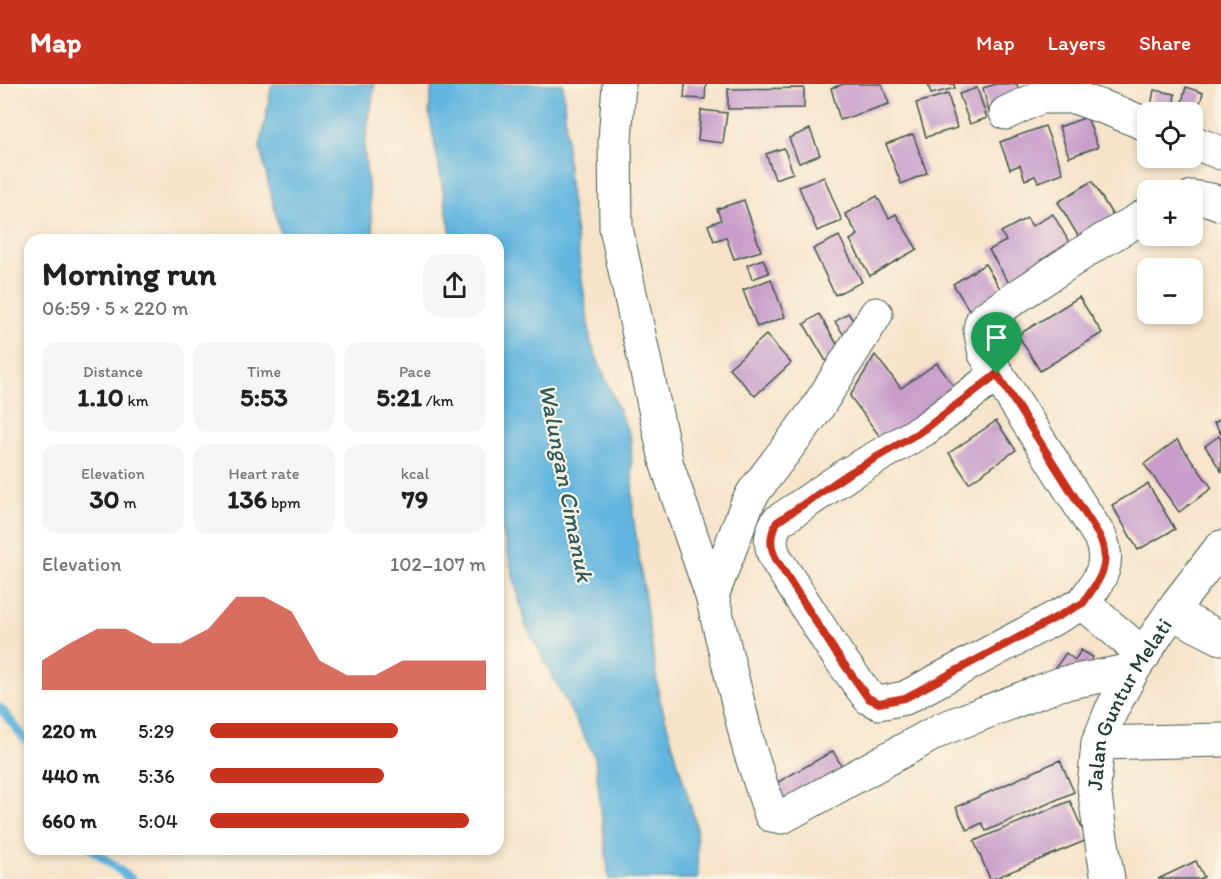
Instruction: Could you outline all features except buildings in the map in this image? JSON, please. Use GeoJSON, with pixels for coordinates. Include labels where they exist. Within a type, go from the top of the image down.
{"type":"FeatureCollection","features":[{"type":"Feature","properties":{"kind":"street"},"geometry":{"type":"LineString","coordinates":[[619,84],[615,140],[616,228],[667,465],[712,596],[749,748],[771,815],[782,818],[942,729],[1060,684],[1138,663],[1083,603]]}},
{"type":"Feature","properties":{"kind":"street"},"geometry":{"type":"LineString","coordinates":[[1006,113],[1040,97],[1074,97],[1137,120]]}},
{"type":"Feature","properties":{"kind":"street"},"geometry":{"type":"LineString","coordinates":[[1203,146],[1221,153]]}},
{"type":"Feature","properties":{"kind":"street"},"geometry":{"type":"LineString","coordinates":[[1203,198],[1221,204]]}},
{"type":"Feature","properties":{"kind":"street"},"geometry":{"type":"LineString","coordinates":[[997,374],[925,429],[848,474],[777,522],[772,532],[772,551],[836,653],[868,698],[879,703],[905,698],[1083,603],[1098,583],[1103,570],[1105,549],[1100,537],[985,354],[980,329],[982,321],[988,316],[1095,244],[1137,220]]}},
{"type":"Feature","properties":{"kind":"street"},"geometry":{"type":"LineString","coordinates":[[712,596],[753,493],[816,410],[876,314]]}},
{"type":"Feature","properties":{"kind":"street","name":"Jalan Guntur Melati"},"geometry":{"type":"LineString","coordinates":[[1108,879],[1094,788],[1098,743],[1111,711],[1138,663],[1172,612],[1221,547]]}},
{"type":"Feature","properties":{"kind":"street"},"geometry":{"type":"LineString","coordinates":[[1172,612],[1221,638]]}},
{"type":"Feature","properties":{"kind":"street"},"geometry":{"type":"LineString","coordinates":[[1098,743],[1221,740]]}},
{"type":"Feature","properties":{"kind":"water"},"geometry":{"type":"Polygon","coordinates":[[[272,84],[375,84],[364,148],[373,234],[281,234],[260,148],[272,84]]]}},
{"type":"Feature","properties":{"kind":"water","name":"Walungan Cimanuk"},"geometry":{"type":"Polygon","coordinates":[[[432,84],[563,84],[569,184],[591,344],[631,439],[633,515],[659,697],[696,825],[698,879],[609,879],[595,757],[525,624],[504,537],[504,234],[451,234],[429,112],[432,84]]]}},
{"type":"Feature","properties":{"kind":"waterway"},"geometry":{"type":"LineString","coordinates":[[0,708],[24,738]]}},
{"type":"Feature","properties":{"kind":"waterway"},"geometry":{"type":"LineString","coordinates":[[100,855],[131,879]]}},
{"type":"Feature","properties":{"kind":"route"},"geometry":{"type":"LineString","coordinates":[[997,374],[1100,537],[1105,549],[1103,570],[1098,583],[1083,603],[905,698],[879,703],[868,698],[836,653],[776,559],[772,551],[772,532],[777,522],[848,474],[925,429],[997,374]]}}]}
